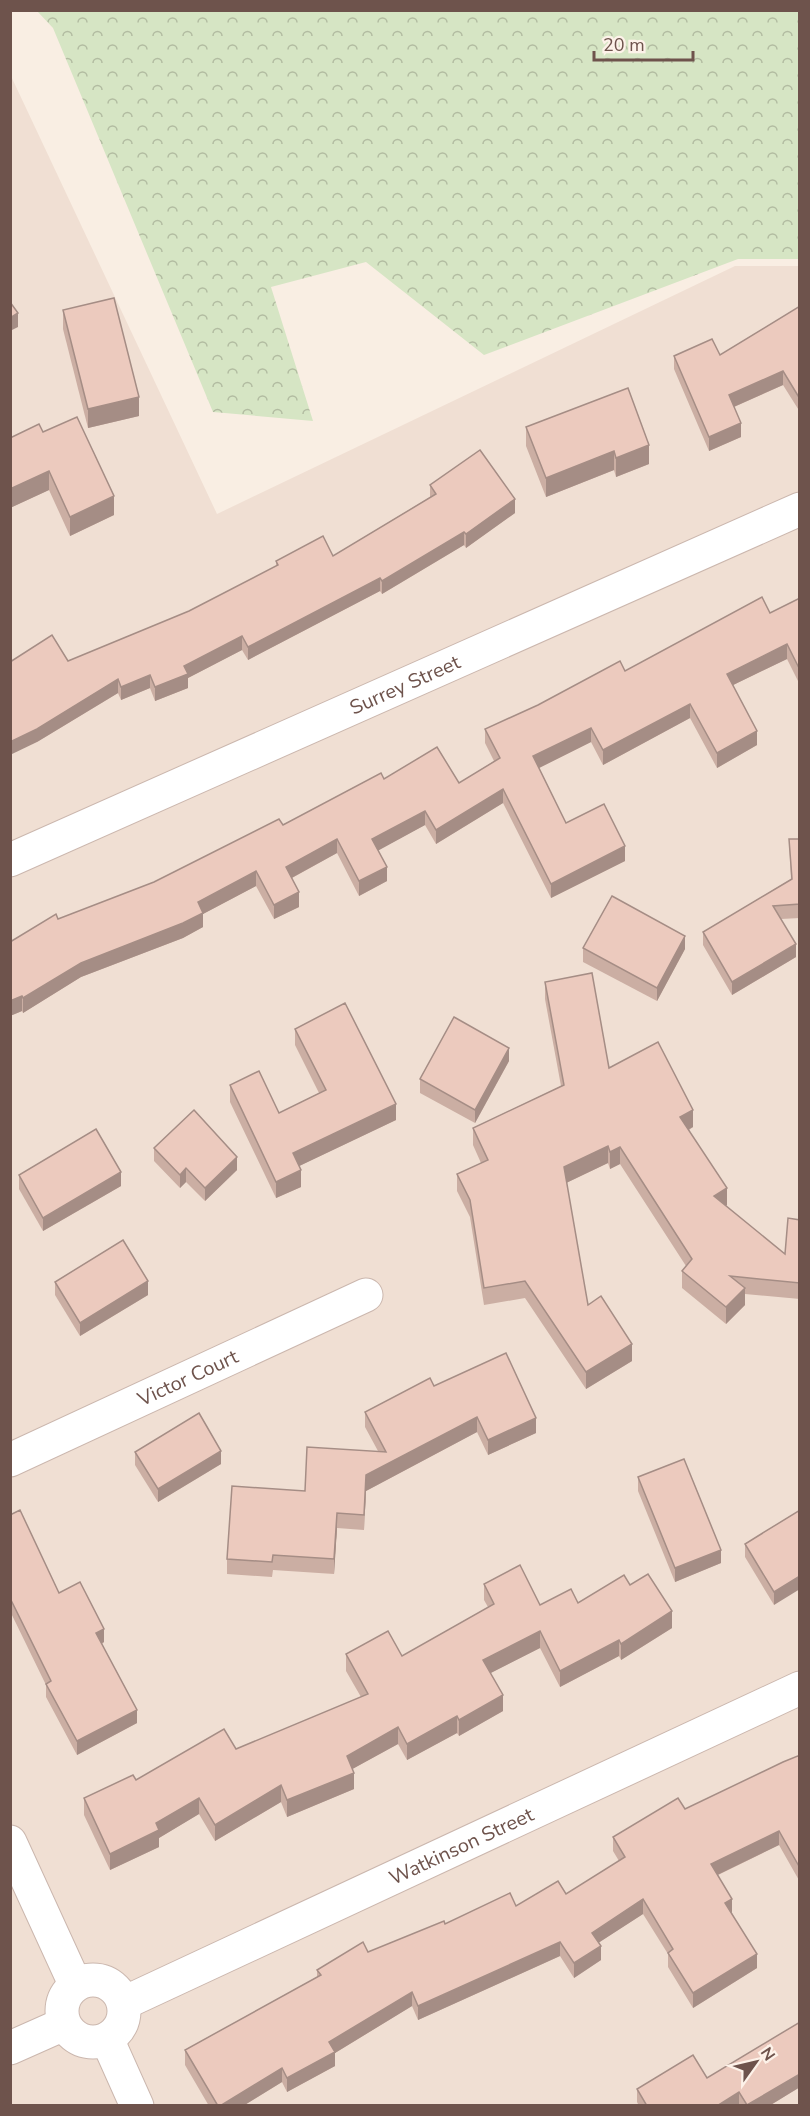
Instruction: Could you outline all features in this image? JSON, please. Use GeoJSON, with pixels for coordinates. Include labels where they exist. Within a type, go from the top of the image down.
{"type":"FeatureCollection","features":[{"type":"Feature","properties":{"kind":"street","name":"Surrey Street"},"geometry":{"type":"LineString","coordinates":[[10,860],[800,509]]}},
{"type":"Feature","properties":{"kind":"street","name":"Victor Court"},"geometry":{"type":"LineString","coordinates":[[10,1460],[366,1295]]}},
{"type":"Feature","properties":{"kind":"street","name":"Watkinson Street"},"geometry":{"type":"LineString","coordinates":[[124,2003],[800,1688]]}},
{"type":"Feature","properties":{"kind":"street"},"geometry":{"type":"LineString","coordinates":[[10,1842],[75,1984]]}},
{"type":"Feature","properties":{"kind":"street"},"geometry":{"type":"LineString","coordinates":[[91,1979],[102,1980],[112,1985],[124,2003],[122,2024],[106,2040],[85,2041],[75,2037],[64,2024],[63,2002],[75,1984],[91,1979]]}},
{"type":"Feature","properties":{"kind":"street"},"geometry":{"type":"LineString","coordinates":[[10,2048],[64,2024]]}},
{"type":"Feature","properties":{"kind":"street"},"geometry":{"type":"LineString","coordinates":[[106,2040],[137,2106]]}},
{"type":"Feature","properties":{"kind":"shaded area"},"geometry":{"type":"Polygon","coordinates":[[[10,74],[217,514],[735,266],[799,266],[799,2105],[11,2105],[10,74]]]}},
{"type":"Feature","properties":{"kind":"green space"},"geometry":{"type":"Polygon","coordinates":[[[37,11],[799,11],[799,259],[738,259],[484,355],[366,262],[271,287],[313,421],[213,412],[53,28],[37,11]]]}},
{"type":"Feature","properties":{"kind":"building"},"geometry":{"type":"Polygon","coordinates":[[[114,298],[139,397],[88,409],[63,310],[114,298]]]}},
{"type":"Feature","properties":{"kind":"building"},"geometry":{"type":"Polygon","coordinates":[[[10,302],[18,313],[10,318],[10,302]]]}},
{"type":"Feature","properties":{"kind":"building"},"geometry":{"type":"Polygon","coordinates":[[[800,306],[800,399],[783,371],[729,395],[741,423],[709,437],[674,356],[712,339],[720,355],[800,306]]]}},
{"type":"Feature","properties":{"kind":"building"},"geometry":{"type":"Polygon","coordinates":[[[628,388],[649,445],[616,458],[614,451],[546,478],[526,427],[628,388]]]}},
{"type":"Feature","properties":{"kind":"building"},"geometry":{"type":"Polygon","coordinates":[[[77,417],[114,496],[70,517],[49,471],[10,489],[10,438],[39,424],[43,432],[77,417]]]}},
{"type":"Feature","properties":{"kind":"building"},"geometry":{"type":"Polygon","coordinates":[[[480,450],[515,499],[466,534],[464,532],[382,581],[380,578],[248,647],[242,636],[184,666],[188,674],[155,687],[150,675],[121,687],[118,679],[37,729],[10,742],[10,662],[52,635],[68,661],[189,611],[278,565],[276,561],[323,536],[333,556],[436,494],[430,485],[480,450]]]}},
{"type":"Feature","properties":{"kind":"building"},"geometry":{"type":"Polygon","coordinates":[[[762,597],[770,613],[800,598],[800,670],[787,644],[727,674],[757,731],[717,753],[690,704],[603,750],[591,728],[533,756],[566,823],[604,804],[625,846],[551,884],[503,789],[436,830],[425,811],[372,839],[387,867],[359,881],[337,839],[286,867],[299,892],[274,905],[256,871],[198,902],[203,913],[81,963],[23,998],[22,996],[10,1001],[10,942],[56,914],[58,919],[154,882],[279,819],[283,825],[381,773],[384,779],[437,747],[459,783],[500,758],[485,729],[538,705],[620,661],[625,671],[762,597]]]}},
{"type":"Feature","properties":{"kind":"building"},"geometry":{"type":"Polygon","coordinates":[[[789,839],[800,839],[800,904],[773,906],[796,944],[732,982],[703,932],[792,879],[789,839]]]}},
{"type":"Feature","properties":{"kind":"building"},"geometry":{"type":"Polygon","coordinates":[[[612,896],[685,936],[657,988],[583,948],[612,896]]]}},
{"type":"Feature","properties":{"kind":"building"},"geometry":{"type":"Polygon","coordinates":[[[592,973],[609,1068],[658,1042],[693,1110],[680,1117],[727,1188],[714,1196],[785,1254],[788,1218],[800,1220],[800,1283],[730,1276],[745,1288],[726,1307],[682,1271],[692,1259],[620,1147],[610,1152],[608,1146],[564,1167],[588,1305],[601,1296],[632,1344],[586,1372],[525,1281],[484,1288],[470,1200],[457,1174],[488,1160],[473,1128],[564,1085],[545,982],[592,973]]]}},
{"type":"Feature","properties":{"kind":"building"},"geometry":{"type":"Polygon","coordinates":[[[345,1003],[396,1104],[293,1153],[301,1170],[276,1182],[230,1085],[259,1071],[279,1113],[326,1090],[295,1029],[345,1003]]]}},
{"type":"Feature","properties":{"kind":"building"},"geometry":{"type":"Polygon","coordinates":[[[454,1017],[509,1048],[475,1110],[420,1079],[454,1017]]]}},
{"type":"Feature","properties":{"kind":"building"},"geometry":{"type":"Polygon","coordinates":[[[194,1110],[237,1157],[205,1188],[186,1168],[180,1175],[154,1148],[194,1110]]]}},
{"type":"Feature","properties":{"kind":"building"},"geometry":{"type":"Polygon","coordinates":[[[96,1129],[121,1172],[43,1218],[19,1175],[96,1129]]]}},
{"type":"Feature","properties":{"kind":"building"},"geometry":{"type":"Polygon","coordinates":[[[123,1240],[148,1281],[80,1323],[55,1282],[123,1240]]]}},
{"type":"Feature","properties":{"kind":"building"},"geometry":{"type":"Polygon","coordinates":[[[506,1353],[536,1418],[488,1440],[477,1417],[366,1475],[364,1515],[337,1513],[334,1559],[273,1555],[272,1562],[227,1559],[232,1486],[305,1491],[307,1447],[386,1452],[365,1412],[430,1378],[434,1386],[506,1353]]]}},
{"type":"Feature","properties":{"kind":"building"},"geometry":{"type":"Polygon","coordinates":[[[199,1413],[221,1451],[158,1489],[135,1452],[199,1413]]]}},
{"type":"Feature","properties":{"kind":"building"},"geometry":{"type":"Polygon","coordinates":[[[684,1459],[721,1550],[675,1568],[638,1477],[684,1459]]]}},
{"type":"Feature","properties":{"kind":"building"},"geometry":{"type":"Polygon","coordinates":[[[20,1510],[59,1593],[80,1582],[104,1629],[96,1633],[137,1710],[77,1741],[46,1684],[51,1681],[10,1598],[10,1515],[20,1510]]]}},
{"type":"Feature","properties":{"kind":"building"},"geometry":{"type":"Polygon","coordinates":[[[800,1510],[800,1576],[774,1592],[745,1544],[800,1510]]]}},
{"type":"Feature","properties":{"kind":"building"},"geometry":{"type":"Polygon","coordinates":[[[520,1565],[540,1605],[571,1589],[578,1603],[624,1575],[630,1585],[648,1574],[672,1611],[621,1644],[619,1640],[560,1671],[540,1631],[483,1660],[503,1695],[459,1720],[457,1716],[407,1744],[398,1727],[347,1756],[354,1773],[287,1800],[281,1785],[215,1825],[199,1798],[156,1823],[159,1830],[110,1854],[84,1798],[133,1775],[136,1780],[224,1729],[236,1749],[368,1694],[346,1654],[388,1631],[402,1656],[494,1604],[484,1584],[520,1565]]]}},
{"type":"Feature","properties":{"kind":"building"},"geometry":{"type":"Polygon","coordinates":[[[800,1755],[800,1868],[779,1831],[711,1864],[732,1899],[725,1903],[757,1954],[693,1993],[668,1953],[673,1949],[643,1899],[592,1933],[601,1946],[574,1963],[560,1942],[418,2006],[412,1992],[329,2042],[335,2052],[287,2078],[282,2068],[220,2106],[185,2050],[321,1975],[317,1970],[363,1942],[368,1952],[444,1921],[445,1924],[510,1893],[516,1906],[558,1881],[566,1894],[625,1857],[613,1837],[678,1798],[685,1809],[800,1755]]]}},
{"type":"Feature","properties":{"kind":"building"},"geometry":{"type":"Polygon","coordinates":[[[800,2022],[800,2074],[747,2105],[739,2092],[717,2106],[647,2106],[637,2089],[693,2055],[707,2078],[800,2022]]]}}]}
